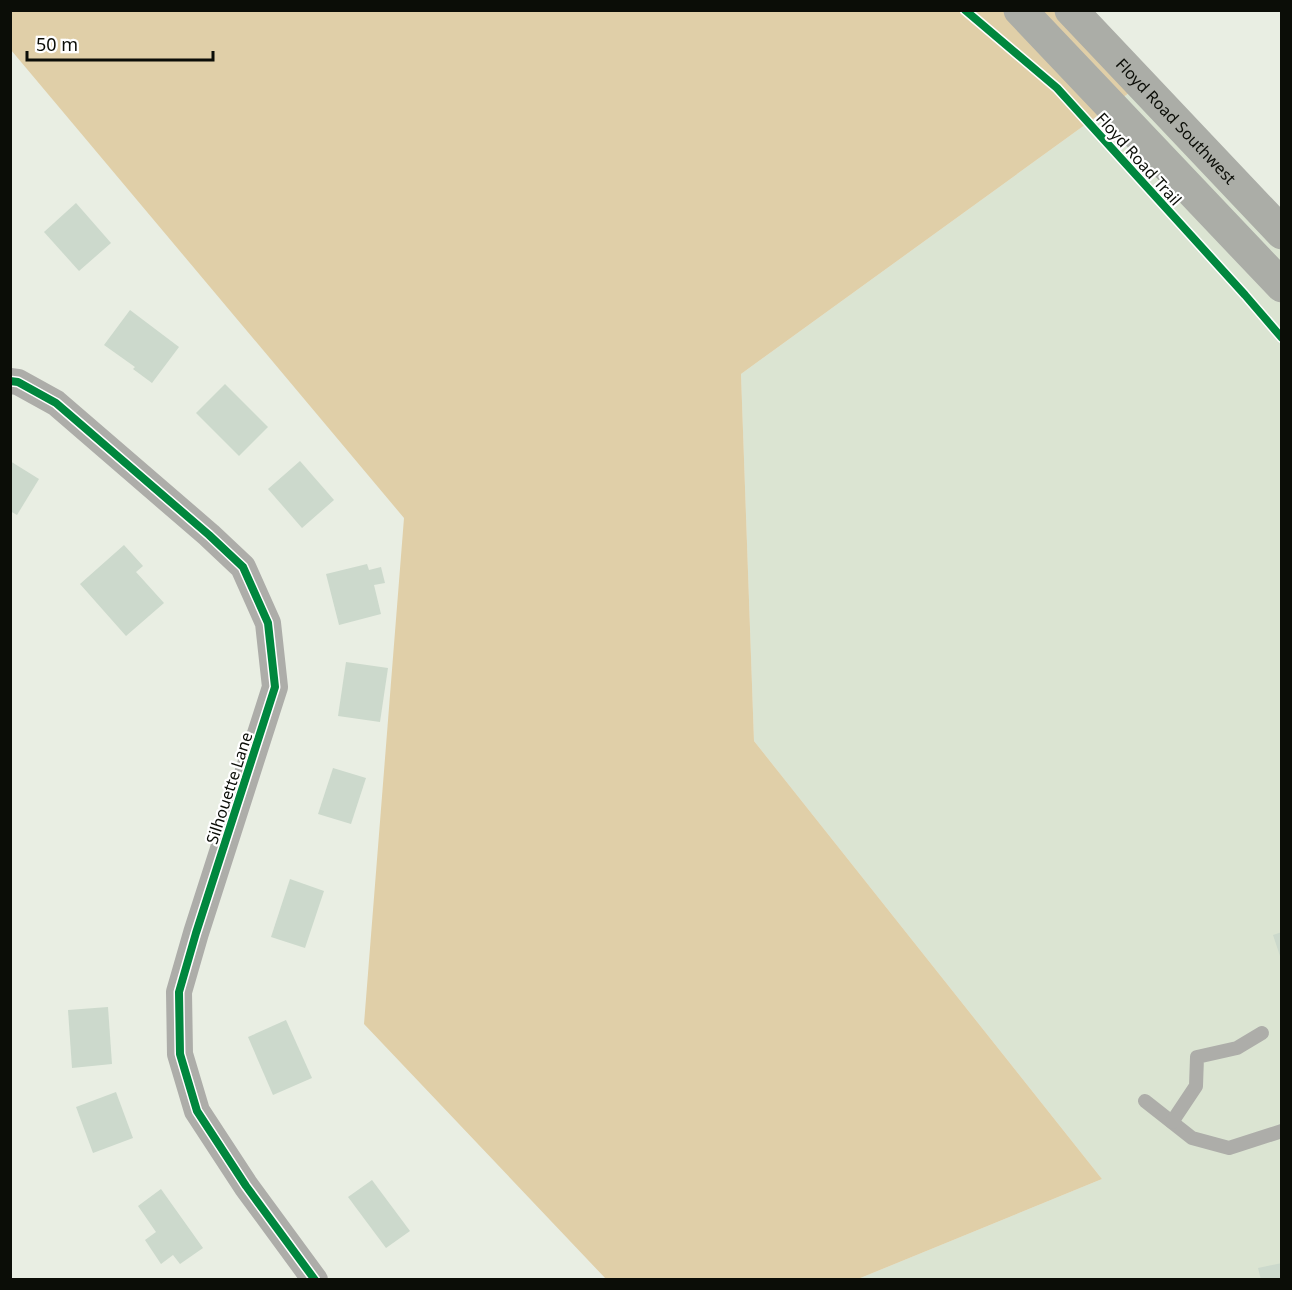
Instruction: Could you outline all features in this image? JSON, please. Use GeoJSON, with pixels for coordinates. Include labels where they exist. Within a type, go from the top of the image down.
{"type":"FeatureCollection","features":[{"type":"Feature","properties":{"kind":"main road"},"geometry":{"type":"LineString","coordinates":[[1020,10],[1281,286]]}},
{"type":"Feature","properties":{"kind":"main road","name":"Floyd Road Southwest"},"geometry":{"type":"LineString","coordinates":[[1071,10],[1281,233]]}},
{"type":"Feature","properties":{"kind":"street"},"geometry":{"type":"LineString","coordinates":[[10,376],[11,381]]}},
{"type":"Feature","properties":{"kind":"street","name":"Silhouette Lane"},"geometry":{"type":"LineString","coordinates":[[11,381],[18,382],[56,403],[243,567],[268,623],[275,687],[179,992],[180,1054],[197,1111],[246,1186],[315,1280]]}},
{"type":"Feature","properties":{"kind":"lane"},"geometry":{"type":"LineString","coordinates":[[1172,1122],[1196,1086],[1197,1057],[1237,1048],[1263,1033]]}},
{"type":"Feature","properties":{"kind":"lane"},"geometry":{"type":"LineString","coordinates":[[1145,1101],[1192,1137],[1229,1148],[1281,1131]]}},
{"type":"Feature","properties":{"kind":"shaded area"},"geometry":{"type":"Polygon","coordinates":[[[10,11],[1084,11],[1147,80],[741,374],[754,741],[1102,1179],[858,1279],[606,1279],[364,1024],[404,518],[11,50],[10,11]]]}},
{"type":"Feature","properties":{"kind":"shaded area"},"geometry":{"type":"Polygon","coordinates":[[[1147,80],[1281,243],[1281,1279],[858,1279],[1102,1179],[754,741],[741,374],[1147,80]]]}},
{"type":"Feature","properties":{"kind":"building"},"geometry":{"type":"Polygon","coordinates":[[[76,203],[111,243],[79,271],[44,232],[76,203]]]}},
{"type":"Feature","properties":{"kind":"building"},"geometry":{"type":"Polygon","coordinates":[[[130,310],[179,347],[152,383],[133,369],[135,367],[104,345],[130,310]]]}},
{"type":"Feature","properties":{"kind":"building"},"geometry":{"type":"Polygon","coordinates":[[[225,384],[268,427],[239,456],[196,413],[225,384]]]}},
{"type":"Feature","properties":{"kind":"building"},"geometry":{"type":"Polygon","coordinates":[[[10,461],[39,479],[17,515],[10,511],[10,461]]]}},
{"type":"Feature","properties":{"kind":"building"},"geometry":{"type":"Polygon","coordinates":[[[300,461],[334,500],[302,528],[268,489],[300,461]]]}},
{"type":"Feature","properties":{"kind":"building"},"geometry":{"type":"Polygon","coordinates":[[[124,545],[143,566],[136,572],[164,603],[126,636],[80,584],[124,545]]]}},
{"type":"Feature","properties":{"kind":"building"},"geometry":{"type":"Polygon","coordinates":[[[367,564],[369,570],[381,567],[385,583],[374,585],[381,614],[339,625],[326,574],[367,564]]]}},
{"type":"Feature","properties":{"kind":"building"},"geometry":{"type":"Polygon","coordinates":[[[346,662],[388,668],[380,722],[338,716],[346,662]]]}},
{"type":"Feature","properties":{"kind":"building"},"geometry":{"type":"Polygon","coordinates":[[[333,768],[366,778],[351,824],[318,814],[333,768]]]}},
{"type":"Feature","properties":{"kind":"building"},"geometry":{"type":"Polygon","coordinates":[[[290,879],[324,891],[305,948],[271,937],[290,879]]]}},
{"type":"Feature","properties":{"kind":"building"},"geometry":{"type":"Polygon","coordinates":[[[1282,932],[1282,959],[1281,959],[1273,935],[1282,932]]]}},
{"type":"Feature","properties":{"kind":"building"},"geometry":{"type":"Polygon","coordinates":[[[108,1007],[112,1064],[72,1068],[68,1010],[108,1007]]]}},
{"type":"Feature","properties":{"kind":"building"},"geometry":{"type":"Polygon","coordinates":[[[286,1020],[312,1078],[273,1095],[248,1037],[286,1020]]]}},
{"type":"Feature","properties":{"kind":"building"},"geometry":{"type":"Polygon","coordinates":[[[116,1092],[133,1138],[93,1153],[76,1107],[116,1092]]]}},
{"type":"Feature","properties":{"kind":"building"},"geometry":{"type":"Polygon","coordinates":[[[372,1180],[410,1231],[386,1248],[348,1197],[372,1180]]]}},
{"type":"Feature","properties":{"kind":"building"},"geometry":{"type":"Polygon","coordinates":[[[161,1189],[203,1248],[180,1264],[173,1255],[161,1264],[145,1240],[156,1232],[138,1206],[161,1189]]]}},
{"type":"Feature","properties":{"kind":"building"},"geometry":{"type":"Polygon","coordinates":[[[1282,1263],[1282,1280],[1261,1280],[1258,1268],[1282,1263]]]}},
{"type":"Feature","properties":{"kind":"cycle path","name":"Floyd Road Trail"},"geometry":{"type":"LineString","coordinates":[[965,10],[1057,88],[1282,338]]}},
{"type":"Feature","properties":{"kind":"cycle path"},"geometry":{"type":"LineString","coordinates":[[10,381],[18,382],[56,403],[209,535],[243,567],[268,623],[275,687],[179,992],[180,1054],[197,1111],[246,1186],[315,1280]]}}]}
